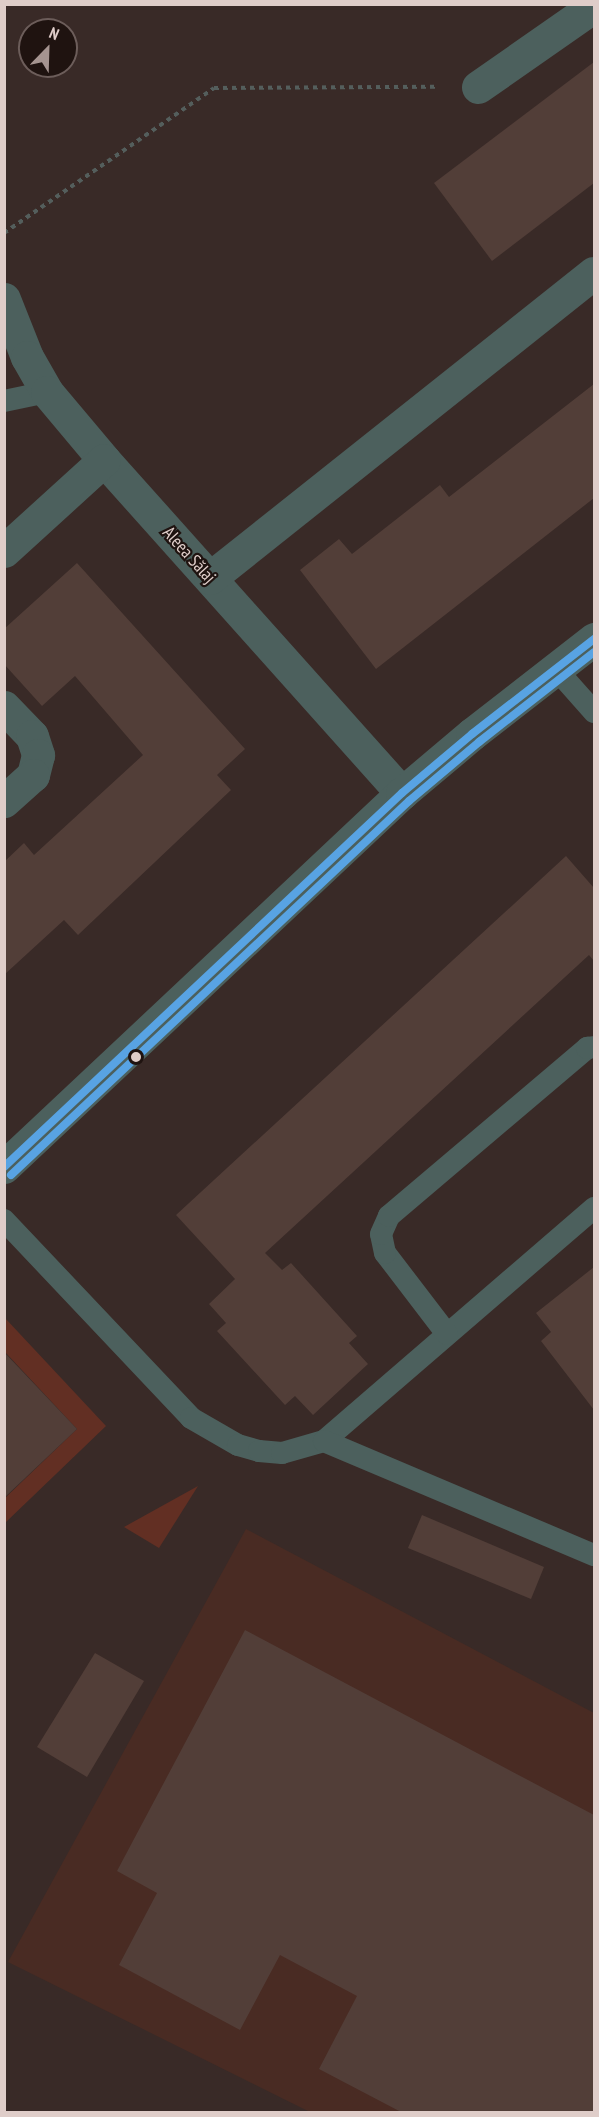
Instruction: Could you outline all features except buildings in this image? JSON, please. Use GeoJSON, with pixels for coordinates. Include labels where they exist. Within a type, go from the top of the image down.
{"type":"FeatureCollection","features":[{"type":"Feature","properties":{"kind":"street"},"geometry":{"type":"LineString","coordinates":[[478,87],[594,6]]}},
{"type":"Feature","properties":{"kind":"street"},"geometry":{"type":"LineString","coordinates":[[210,578],[594,273]]}},
{"type":"Feature","properties":{"kind":"street","name":"Aleea Sălaj"},"geometry":{"type":"LineString","coordinates":[[5,301],[27,357],[47,392],[104,460],[402,793]]}},
{"type":"Feature","properties":{"kind":"street"},"geometry":{"type":"LineString","coordinates":[[4,551],[104,460]]}},
{"type":"Feature","properties":{"kind":"street"},"geometry":{"type":"LineString","coordinates":[[4,1167],[402,793],[594,639]]}},
{"type":"Feature","properties":{"kind":"street"},"geometry":{"type":"LineString","coordinates":[[4,707],[32,736],[38,755],[33,775],[4,801]]}},
{"type":"Feature","properties":{"kind":"lane"},"geometry":{"type":"LineString","coordinates":[[4,401],[47,392]]}},
{"type":"Feature","properties":{"kind":"lane"},"geometry":{"type":"LineString","coordinates":[[555,668],[594,712]]}},
{"type":"Feature","properties":{"kind":"lane"},"geometry":{"type":"LineString","coordinates":[[447,1334],[385,1253],[381,1234],[390,1216],[587,1048],[594,1047]]}},
{"type":"Feature","properties":{"kind":"lane"},"geometry":{"type":"LineString","coordinates":[[4,1220],[191,1418],[217,1436],[259,1452],[282,1453],[324,1441],[594,1208]]}},
{"type":"Feature","properties":{"kind":"lane"},"geometry":{"type":"LineString","coordinates":[[324,1441],[594,1555]]}},
{"type":"Feature","properties":{"kind":"path"},"geometry":{"type":"LineString","coordinates":[[4,233],[214,88],[478,87]]}},
{"type":"Feature","properties":{"kind":"shaded area"},"geometry":{"type":"Polygon","coordinates":[[[5,1318],[106,1426],[5,1523],[5,1498],[77,1429],[5,1352],[5,1318]]]}},
{"type":"Feature","properties":{"kind":"shaded area"},"geometry":{"type":"Polygon","coordinates":[[[198,1486],[159,1548],[124,1527],[198,1486]]]}},
{"type":"Feature","properties":{"kind":"shaded area"},"geometry":{"type":"Polygon","coordinates":[[[246,1529],[594,1713],[594,2112],[310,2112],[8,1962],[246,1529]]]}},
{"type":"Feature","properties":{"kind":"transit line"},"geometry":{"type":"LineString","coordinates":[[4,1167],[402,793],[472,734],[594,639]]}},
{"type":"Feature","properties":{"kind":"transit line"},"geometry":{"type":"LineString","coordinates":[[11,1175],[409,801],[479,742],[594,652]]}}]}
